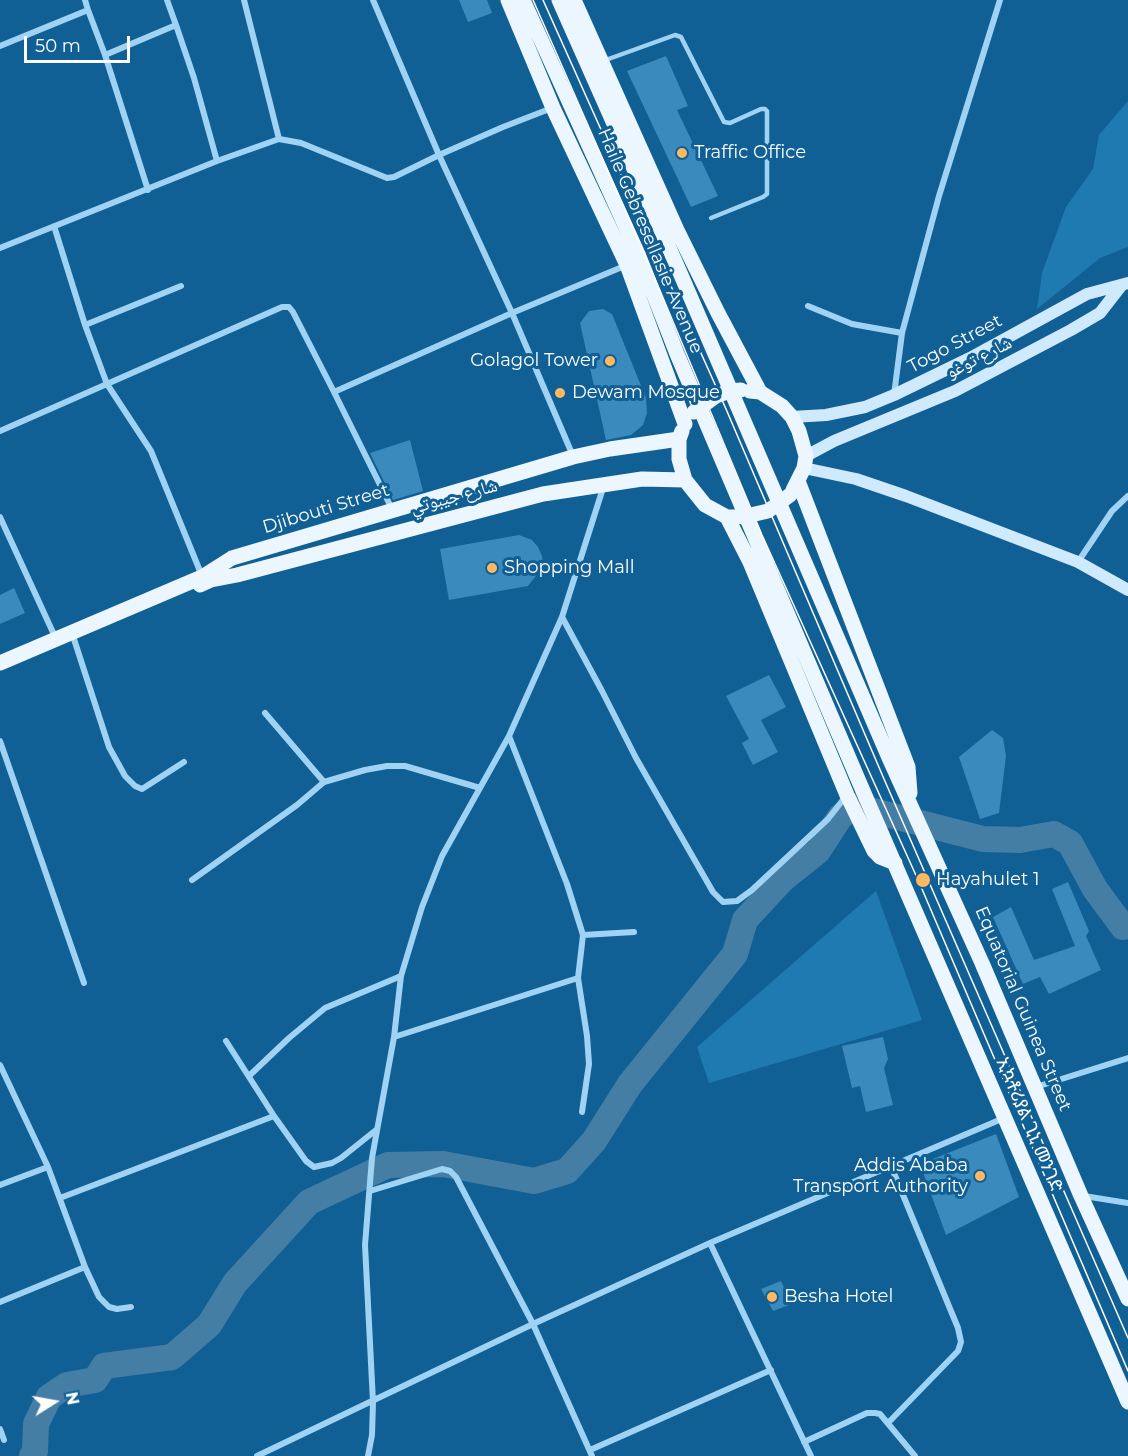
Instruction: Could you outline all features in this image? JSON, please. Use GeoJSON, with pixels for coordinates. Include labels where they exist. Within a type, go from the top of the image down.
{"type":"FeatureCollection","features":[{"type":"Feature","properties":{"kind":"main road"},"geometry":{"type":"LineString","coordinates":[[508,0],[553,108],[627,265],[689,418]]}},
{"type":"Feature","properties":{"kind":"main road","name":"Haile Gebresellasie Avenue"},"geometry":{"type":"LineString","coordinates":[[523,0],[638,254],[677,354],[894,863]]}},
{"type":"Feature","properties":{"kind":"main road","name":"Haile Gebresellasie Avenue"},"geometry":{"type":"LineString","coordinates":[[559,0],[678,268]]}},
{"type":"Feature","properties":{"kind":"main road"},"geometry":{"type":"LineString","coordinates":[[574,0],[677,230],[760,392]]}},
{"type":"Feature","properties":{"kind":"main road","name":"Equatorial Guinea Street"},"geometry":{"type":"LineString","coordinates":[[678,268],[1036,1087],[1081,1196],[1128,1299]]}},
{"type":"Feature","properties":{"kind":"main road"},"geometry":{"type":"LineString","coordinates":[[803,468],[790,495],[768,511],[734,517],[705,505],[685,480],[679,459],[679,439],[689,418],[716,396],[730,391],[760,392],[782,406],[792,417],[799,431],[803,468],[908,767],[911,802]]}},
{"type":"Feature","properties":{"kind":"main road","name":"Djibouti Street"},"geometry":{"type":"LineString","coordinates":[[0,672],[202,576],[232,558],[573,457],[679,439]]}},
{"type":"Feature","properties":{"kind":"main road","name":"شارع جيبوتي"},"geometry":{"type":"LineString","coordinates":[[237,575],[543,494],[642,479],[685,480]]}},
{"type":"Feature","properties":{"kind":"main road"},"geometry":{"type":"LineString","coordinates":[[734,517],[750,562],[849,799],[874,851],[880,857],[894,863]]}},
{"type":"Feature","properties":{"kind":"main road","name":"Djibouti Street"},"geometry":{"type":"LineString","coordinates":[[0,663],[56,639],[73,636],[211,580],[237,575]]}},
{"type":"Feature","properties":{"kind":"main road","name":"ኢኳቶሪያል ጊኒ መንገድ"},"geometry":{"type":"LineString","coordinates":[[894,863],[1128,1402]]}},
{"type":"Feature","properties":{"kind":"street"},"geometry":{"type":"LineString","coordinates":[[85,0],[148,190]]}},
{"type":"Feature","properties":{"kind":"street"},"geometry":{"type":"LineString","coordinates":[[167,0],[194,78],[217,161]]}},
{"type":"Feature","properties":{"kind":"street"},"geometry":{"type":"LineString","coordinates":[[244,0],[279,139]]}},
{"type":"Feature","properties":{"kind":"street"},"geometry":{"type":"LineString","coordinates":[[373,0],[439,155],[512,313],[573,457]]}},
{"type":"Feature","properties":{"kind":"street"},"geometry":{"type":"LineString","coordinates":[[894,395],[902,333],[939,196],[1000,0]]}},
{"type":"Feature","properties":{"kind":"street"},"geometry":{"type":"LineString","coordinates":[[0,46],[88,10]]}},
{"type":"Feature","properties":{"kind":"street"},"geometry":{"type":"LineString","coordinates":[[105,55],[176,26]]}},
{"type":"Feature","properties":{"kind":"street"},"geometry":{"type":"LineString","coordinates":[[0,248],[217,161],[279,139],[301,142],[387,178],[553,108]]}},
{"type":"Feature","properties":{"kind":"street"},"geometry":{"type":"LineString","coordinates":[[54,226],[85,325],[107,384],[151,451],[202,576]]}},
{"type":"Feature","properties":{"kind":"street"},"geometry":{"type":"LineString","coordinates":[[334,392],[627,265]]}},
{"type":"Feature","properties":{"kind":"street","name":"Togo Street"},"geometry":{"type":"LineString","coordinates":[[792,417],[826,415],[865,407],[970,358],[1087,294],[1125,284]]}},
{"type":"Feature","properties":{"kind":"street","name":"شارع توغو"},"geometry":{"type":"LineString","coordinates":[[803,468],[834,441],[955,391],[1071,330],[1100,313],[1125,284]]}},
{"type":"Feature","properties":{"kind":"street"},"geometry":{"type":"LineString","coordinates":[[85,325],[181,286]]}},
{"type":"Feature","properties":{"kind":"street"},"geometry":{"type":"LineString","coordinates":[[808,306],[852,324],[902,333]]}},
{"type":"Feature","properties":{"kind":"street"},"geometry":{"type":"LineString","coordinates":[[0,431],[282,307],[289,307],[392,509]]}},
{"type":"Feature","properties":{"kind":"street"},"geometry":{"type":"LineString","coordinates":[[803,468],[856,479],[906,496],[1078,562],[1128,590]]}},
{"type":"Feature","properties":{"kind":"street"},"geometry":{"type":"LineString","coordinates":[[368,1456],[372,1435],[373,1402],[365,1245],[372,1158],[394,1036],[401,976],[422,907],[442,856],[509,736],[562,617],[605,483]]}},
{"type":"Feature","properties":{"kind":"street"},"geometry":{"type":"LineString","coordinates":[[1078,562],[1112,512],[1128,496]]}},
{"type":"Feature","properties":{"kind":"street"},"geometry":{"type":"LineString","coordinates":[[0,517],[56,639]]}},
{"type":"Feature","properties":{"kind":"street"},"geometry":{"type":"LineString","coordinates":[[562,617],[636,758],[713,892],[723,902],[736,901],[752,890],[849,799]]}},
{"type":"Feature","properties":{"kind":"street"},"geometry":{"type":"LineString","coordinates":[[73,636],[109,747],[125,776],[135,786],[142,789],[150,786],[184,762]]}},
{"type":"Feature","properties":{"kind":"street"},"geometry":{"type":"LineString","coordinates":[[265,713],[324,782]]}},
{"type":"Feature","properties":{"kind":"street"},"geometry":{"type":"LineString","coordinates":[[509,736],[567,884],[583,935],[578,978],[589,1064],[582,1112]]}},
{"type":"Feature","properties":{"kind":"street"},"geometry":{"type":"LineString","coordinates":[[0,741],[84,983]]}},
{"type":"Feature","properties":{"kind":"street"},"geometry":{"type":"LineString","coordinates":[[192,880],[297,805],[324,782],[365,770],[405,766],[480,788]]}},
{"type":"Feature","properties":{"kind":"street"},"geometry":{"type":"LineString","coordinates":[[583,935],[634,932]]}},
{"type":"Feature","properties":{"kind":"street"},"geometry":{"type":"LineString","coordinates":[[249,1076],[289,1038],[326,1008],[401,976]]}},
{"type":"Feature","properties":{"kind":"street"},"geometry":{"type":"LineString","coordinates":[[394,1036],[578,978]]}},
{"type":"Feature","properties":{"kind":"street"},"geometry":{"type":"LineString","coordinates":[[225,1041],[274,1116],[306,1161],[314,1167],[332,1163],[341,1158],[376,1130]]}},
{"type":"Feature","properties":{"kind":"street"},"geometry":{"type":"LineString","coordinates":[[1036,1087],[1128,1059]]}},
{"type":"Feature","properties":{"kind":"street"},"geometry":{"type":"LineString","coordinates":[[0,1065],[48,1167],[85,1267],[99,1297],[109,1307],[117,1309],[131,1307]]}},
{"type":"Feature","properties":{"kind":"street"},"geometry":{"type":"LineString","coordinates":[[60,1198],[274,1116]]}},
{"type":"Feature","properties":{"kind":"street"},"geometry":{"type":"LineString","coordinates":[[257,1456],[533,1324],[710,1243],[1004,1117]]}},
{"type":"Feature","properties":{"kind":"street"},"geometry":{"type":"LineString","coordinates":[[888,1423],[957,1351],[961,1342],[958,1328],[891,1166]]}},
{"type":"Feature","properties":{"kind":"street"},"geometry":{"type":"LineString","coordinates":[[0,1185],[48,1167]]}},
{"type":"Feature","properties":{"kind":"street"},"geometry":{"type":"LineString","coordinates":[[370,1191],[442,1169],[450,1171],[456,1177],[533,1324],[591,1453],[771,1370]]}},
{"type":"Feature","properties":{"kind":"street"},"geometry":{"type":"LineString","coordinates":[[1081,1196],[1128,1203]]}},
{"type":"Feature","properties":{"kind":"street"},"geometry":{"type":"LineString","coordinates":[[710,1243],[811,1456]]}},
{"type":"Feature","properties":{"kind":"street"},"geometry":{"type":"LineString","coordinates":[[0,1302],[85,1267]]}},
{"type":"Feature","properties":{"kind":"street"},"geometry":{"type":"LineString","coordinates":[[804,1442],[867,1413],[880,1414],[915,1456]]}},
{"type":"Feature","properties":{"kind":"street"},"geometry":{"type":"LineString","coordinates":[[0,1429],[4,1440]]}},
{"type":"Feature","properties":{"kind":"lane"},"geometry":{"type":"LineString","coordinates":[[602,61],[675,35],[681,37],[724,122],[730,123],[765,108],[767,111],[767,194],[711,218]]}},
{"type":"Feature","properties":{"kind":"shaded area"},"geometry":{"type":"Polygon","coordinates":[[[1128,101],[1128,247],[1100,258],[1037,309],[1042,273],[1066,207],[1093,169],[1099,135],[1128,101]]]}},
{"type":"Feature","properties":{"kind":"shaded area"},"geometry":{"type":"Polygon","coordinates":[[[876,891],[922,1020],[709,1083],[697,1047],[876,891]]]}},
{"type":"Feature","properties":{"kind":"building"},"geometry":{"type":"Polygon","coordinates":[[[459,0],[487,0],[492,13],[468,22],[459,0]]]}},
{"type":"Feature","properties":{"kind":"building","name":"Traffic Office"},"geometry":{"type":"Polygon","coordinates":[[[666,56],[688,106],[677,110],[718,196],[691,207],[627,71],[666,56]]]}},
{"type":"Feature","properties":{"kind":"building","name":"Golagol Tower"},"geometry":{"type":"Polygon","coordinates":[[[603,309],[612,314],[646,398],[647,413],[643,425],[631,435],[606,440],[580,323],[589,311],[603,309]]]}},
{"type":"Feature","properties":{"kind":"building"},"geometry":{"type":"Polygon","coordinates":[[[410,440],[423,491],[393,500],[370,453],[410,440]]]}},
{"type":"Feature","properties":{"kind":"building","name":"Shopping Mall"},"geometry":{"type":"Polygon","coordinates":[[[519,535],[532,540],[542,556],[543,564],[528,586],[449,600],[440,549],[519,535]]]}},
{"type":"Feature","properties":{"kind":"building"},"geometry":{"type":"Polygon","coordinates":[[[14,588],[25,613],[0,624],[0,595],[14,588]]]}},
{"type":"Feature","properties":{"kind":"building"},"geometry":{"type":"Polygon","coordinates":[[[769,675],[786,707],[761,720],[778,752],[753,765],[742,743],[749,739],[726,696],[769,675]]]}},
{"type":"Feature","properties":{"kind":"building"},"geometry":{"type":"Polygon","coordinates":[[[992,730],[1003,738],[1006,756],[999,813],[980,819],[959,757],[992,730]]]}},
{"type":"Feature","properties":{"kind":"building"},"geometry":{"type":"Polygon","coordinates":[[[1068,882],[1089,931],[1086,936],[1101,970],[1049,994],[1040,977],[1023,984],[993,917],[1011,907],[1034,960],[1075,946],[1052,889],[1068,882]]]}},
{"type":"Feature","properties":{"kind":"building"},"geometry":{"type":"Polygon","coordinates":[[[883,1037],[888,1059],[884,1068],[893,1105],[866,1112],[860,1086],[852,1088],[842,1046],[883,1037]]]}},
{"type":"Feature","properties":{"kind":"building"},"geometry":{"type":"Polygon","coordinates":[[[996,1134],[1019,1197],[946,1235],[920,1164],[996,1134]]]}},
{"type":"Feature","properties":{"kind":"building","name":"Besha Hotel"},"geometry":{"type":"Polygon","coordinates":[[[781,1281],[792,1304],[773,1311],[761,1289],[781,1281]]]}},
{"type":"Feature","properties":{"kind":"waterway"},"geometry":{"type":"LineString","coordinates":[[32,1456],[35,1451],[36,1424],[49,1397],[67,1385],[95,1380],[104,1366],[172,1357],[209,1325],[235,1283],[309,1202],[388,1165],[443,1164],[534,1181],[567,1171],[594,1141],[630,1084],[735,954],[745,920],[783,879],[818,851],[840,817],[854,806],[983,839],[1020,840],[1054,834],[1070,843],[1095,889],[1123,927],[1128,926]]}},
{"type":"Feature","properties":{"kind":"tram line"},"geometry":{"type":"LineString","coordinates":[[533,0],[651,269],[762,535],[919,882],[1128,1371]]}},
{"type":"Feature","properties":{"kind":"tram line"},"geometry":{"type":"LineString","coordinates":[[543,0],[726,409],[884,779],[1128,1338]]}},
{"type":"Feature","properties":{"kind":"place","name":"Traffic Office"},"geometry":{"type":"Point","coordinates":[682,153]}},
{"type":"Feature","properties":{"kind":"place","name":"Golagol Tower"},"geometry":{"type":"Point","coordinates":[610,361]}},
{"type":"Feature","properties":{"kind":"place","name":"Dewam Mosque"},"geometry":{"type":"Point","coordinates":[560,393]}},
{"type":"Feature","properties":{"kind":"place","name":"Shopping Mall"},"geometry":{"type":"Point","coordinates":[492,568]}},
{"type":"Feature","properties":{"kind":"place","name":"Hayahulet 1"},"geometry":{"type":"Point","coordinates":[923,880]}},
{"type":"Feature","properties":{"kind":"place","name":"Addis Ababa Transport Authority"},"geometry":{"type":"Point","coordinates":[980,1176]}},
{"type":"Feature","properties":{"kind":"place","name":"Besha Hotel"},"geometry":{"type":"Point","coordinates":[772,1297]}}]}
